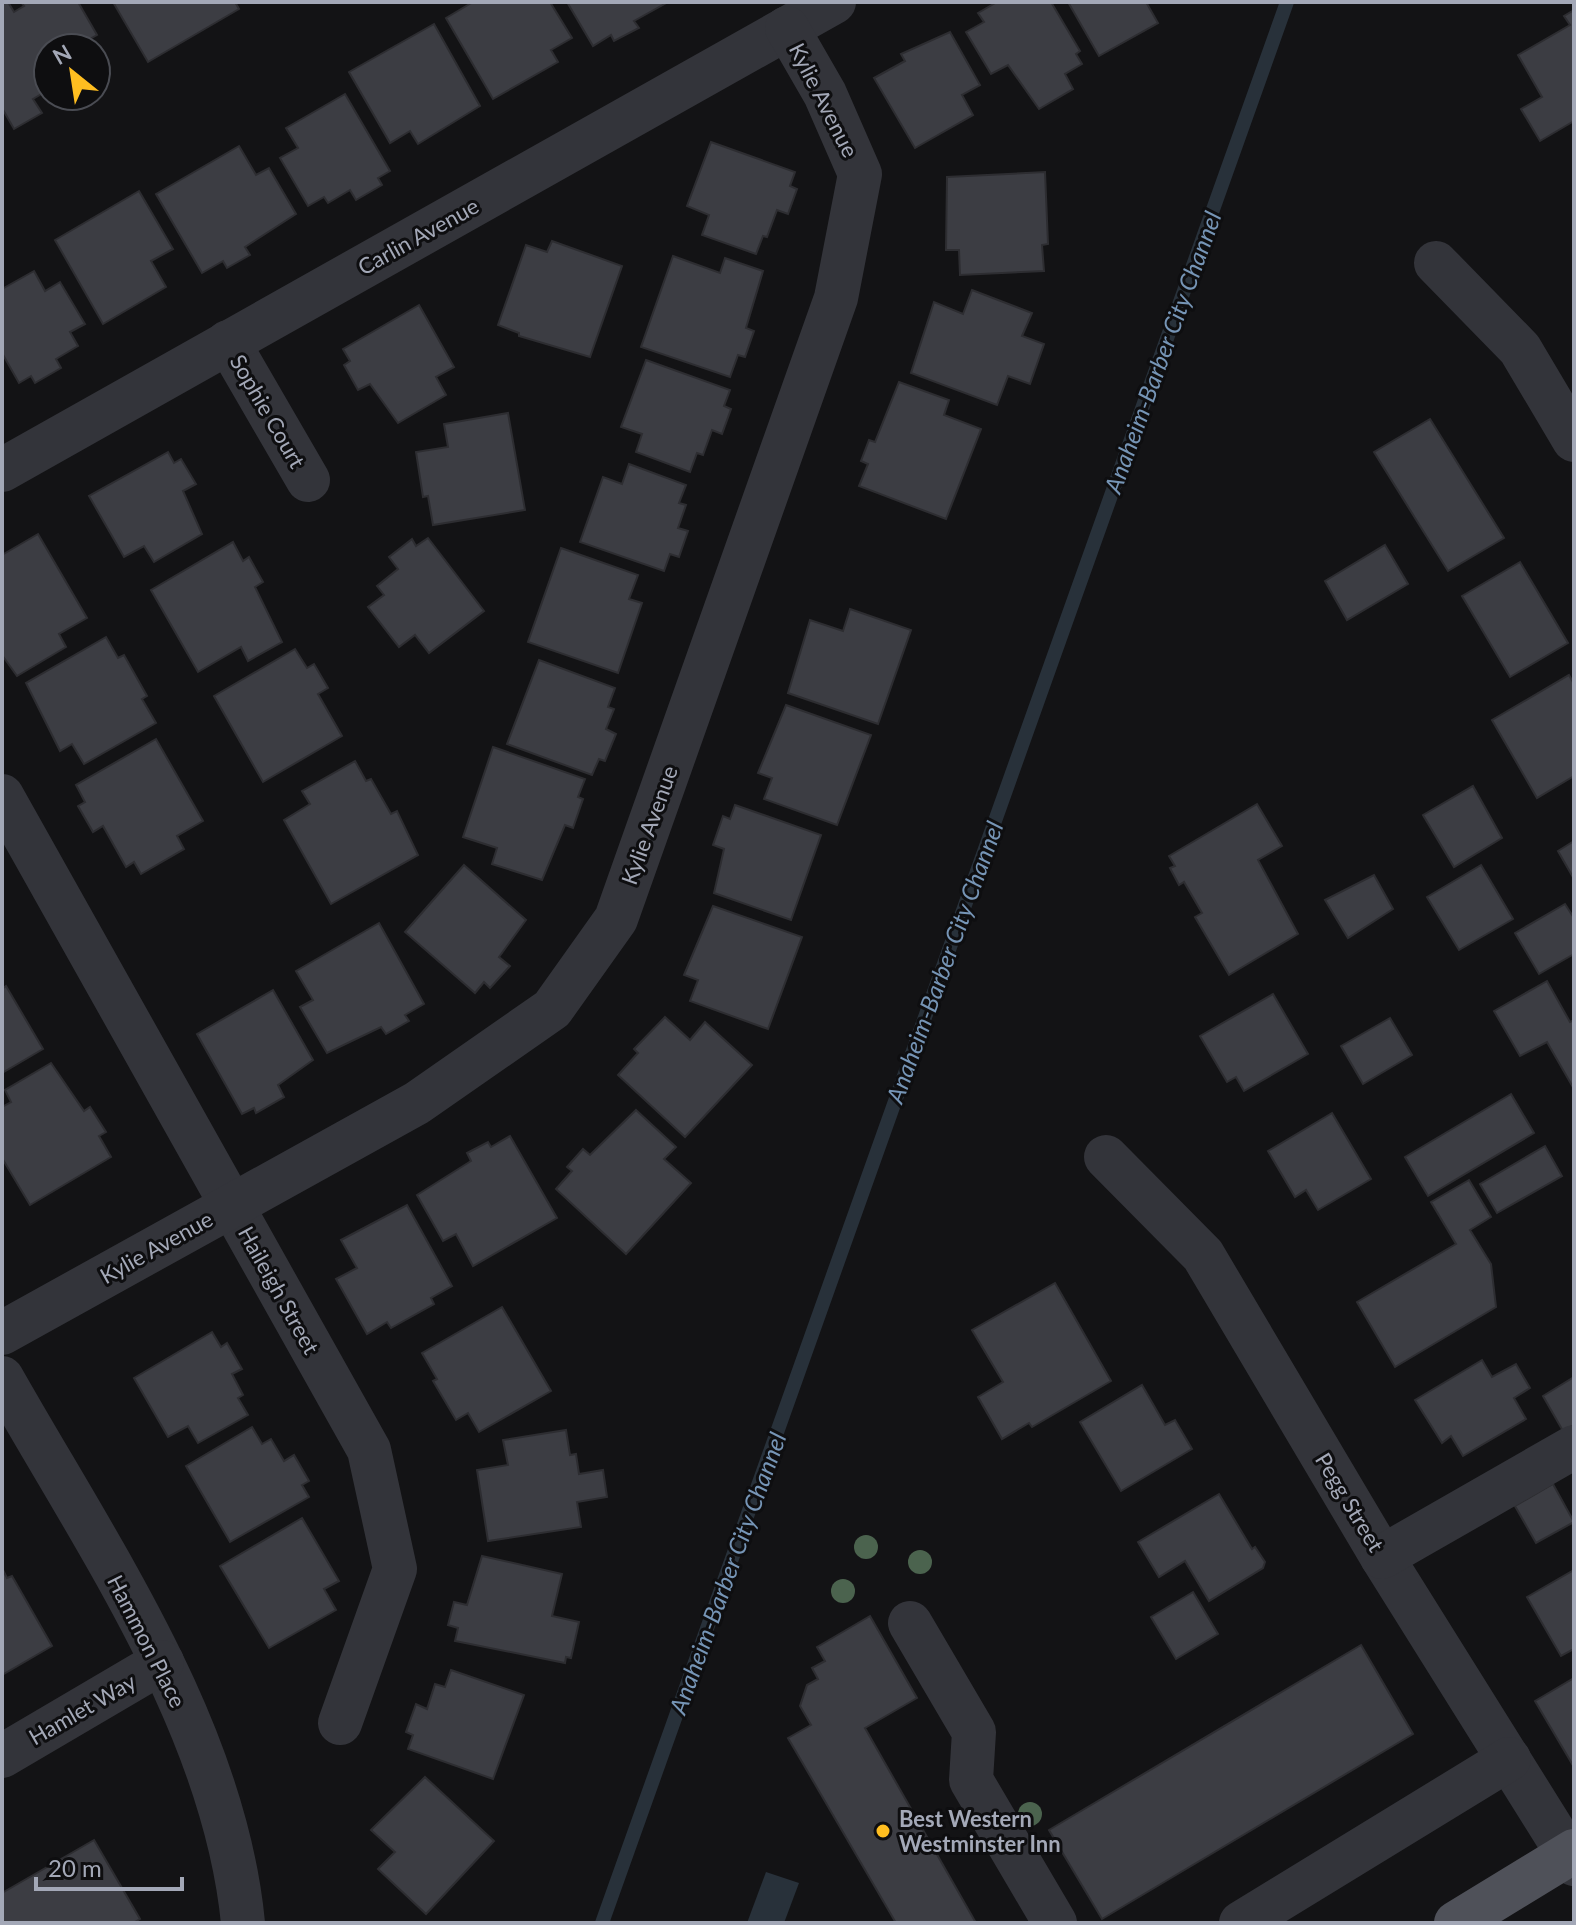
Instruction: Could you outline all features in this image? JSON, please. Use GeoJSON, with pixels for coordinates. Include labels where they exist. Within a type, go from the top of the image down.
{"type":"FeatureCollection","features":[{"type":"Feature","properties":{"kind":"main road"},"geometry":{"type":"LineString","coordinates":[[1456,1923],[1572,1856]]}},
{"type":"Feature","properties":{"kind":"street","name":"Carlin Avenue"},"geometry":{"type":"LineString","coordinates":[[2,470],[834,2]]}},
{"type":"Feature","properties":{"kind":"street","name":"Kylie Avenue"},"geometry":{"type":"LineString","coordinates":[[2,1333],[417,1103],[552,1009],[616,919],[836,298],[860,174],[825,94],[787,28]]}},
{"type":"Feature","properties":{"kind":"street"},"geometry":{"type":"LineString","coordinates":[[1436,263],[1520,349],[1574,440]]}},
{"type":"Feature","properties":{"kind":"street","name":"Sophie Court"},"geometry":{"type":"LineString","coordinates":[[228,342],[308,480]]}},
{"type":"Feature","properties":{"kind":"street","name":"Haileigh Street"},"geometry":{"type":"LineString","coordinates":[[2,796],[369,1450],[395,1569],[340,1723]]}},
{"type":"Feature","properties":{"kind":"street","name":"Pegg Street"},"geometry":{"type":"LineString","coordinates":[[1106,1157],[1203,1255],[1382,1557],[1572,1856]]}},
{"type":"Feature","properties":{"kind":"street","name":"Hammon Place"},"geometry":{"type":"LineString","coordinates":[[2,1378],[162,1662],[200,1747],[223,1814],[240,1887],[243,1923]]}},
{"type":"Feature","properties":{"kind":"street"},"geometry":{"type":"LineString","coordinates":[[1382,1557],[1574,1447]]}},
{"type":"Feature","properties":{"kind":"street"},"geometry":{"type":"LineString","coordinates":[[910,1623],[974,1732],[971,1780],[1055,1923]]}},
{"type":"Feature","properties":{"kind":"street","name":"Hamlet Way"},"geometry":{"type":"LineString","coordinates":[[2,1756],[162,1662]]}},
{"type":"Feature","properties":{"kind":"street"},"geometry":{"type":"LineString","coordinates":[[1241,1923],[1509,1759]]}},
{"type":"Feature","properties":{"kind":"shaded area"},"geometry":{"type":"Polygon","coordinates":[[[766,1872],[799,1883],[784,1923],[747,1923],[766,1872]]]}},
{"type":"Feature","properties":{"kind":"building"},"geometry":{"type":"Polygon","coordinates":[[[8,2],[14,12],[24,6],[21,2],[78,2],[95,32],[32,32],[32,112],[42,113],[14,129],[2,108],[2,3],[8,2]]]}},
{"type":"Feature","properties":{"kind":"building"},"geometry":{"type":"Polygon","coordinates":[[[113,2],[235,2],[239,9],[148,62],[113,2]]]}},
{"type":"Feature","properties":{"kind":"building"},"geometry":{"type":"Polygon","coordinates":[[[473,2],[550,2],[572,38],[551,50],[558,62],[493,99],[446,18],[473,2]]]}},
{"type":"Feature","properties":{"kind":"building"},"geometry":{"type":"Polygon","coordinates":[[[567,2],[668,2],[634,21],[639,28],[614,41],[611,35],[593,46],[567,2]]]}},
{"type":"Feature","properties":{"kind":"building"},"geometry":{"type":"Polygon","coordinates":[[[997,2],[1051,2],[1080,51],[1076,54],[1082,64],[1065,74],[1073,89],[1039,109],[1008,65],[991,74],[966,32],[984,22],[978,13],[997,2]]]}},
{"type":"Feature","properties":{"kind":"building"},"geometry":{"type":"Polygon","coordinates":[[[1068,2],[1146,2],[1158,23],[1099,56],[1068,2]]]}},
{"type":"Feature","properties":{"kind":"building"},"geometry":{"type":"Polygon","coordinates":[[[1574,10],[1574,121],[1540,141],[1521,109],[1542,97],[1518,55],[1570,25],[1564,16],[1574,10]]]}},
{"type":"Feature","properties":{"kind":"building"},"geometry":{"type":"Polygon","coordinates":[[[434,24],[480,106],[418,144],[410,131],[390,143],[349,72],[434,24]]]}},
{"type":"Feature","properties":{"kind":"building"},"geometry":{"type":"Polygon","coordinates":[[[950,32],[980,85],[962,95],[973,115],[915,148],[874,78],[905,61],[901,54],[950,32]]]}},
{"type":"Feature","properties":{"kind":"building"},"geometry":{"type":"Polygon","coordinates":[[[345,94],[390,171],[378,178],[382,185],[356,200],[350,190],[328,203],[324,197],[308,206],[280,158],[298,148],[286,128],[345,94]]]}},
{"type":"Feature","properties":{"kind":"building"},"geometry":{"type":"Polygon","coordinates":[[[711,142],[795,172],[790,186],[797,189],[788,214],[777,210],[767,237],[763,236],[756,254],[702,235],[709,215],[687,206],[711,142]]]}},
{"type":"Feature","properties":{"kind":"building"},"geometry":{"type":"Polygon","coordinates":[[[239,146],[256,175],[269,168],[296,214],[245,247],[250,255],[227,268],[223,261],[202,273],[156,194],[239,146]]]}},
{"type":"Feature","properties":{"kind":"building"},"geometry":{"type":"Polygon","coordinates":[[[1045,172],[1048,244],[1042,245],[1044,271],[960,275],[959,250],[946,250],[947,177],[1045,172]]]}},
{"type":"Feature","properties":{"kind":"building"},"geometry":{"type":"Polygon","coordinates":[[[139,191],[173,249],[151,261],[166,287],[103,324],[55,240],[139,191]]]}},
{"type":"Feature","properties":{"kind":"building"},"geometry":{"type":"Polygon","coordinates":[[[552,241],[622,266],[590,357],[519,336],[519,333],[498,325],[526,245],[547,252],[552,241]]]}},
{"type":"Feature","properties":{"kind":"building"},"geometry":{"type":"Polygon","coordinates":[[[673,256],[720,273],[725,258],[763,271],[746,328],[754,331],[745,357],[738,355],[730,377],[641,347],[673,256]]]}},
{"type":"Feature","properties":{"kind":"building"},"geometry":{"type":"Polygon","coordinates":[[[34,271],[45,291],[60,282],[85,324],[70,332],[78,346],[56,359],[61,368],[35,383],[31,376],[19,383],[2,353],[2,289],[34,271]]]}},
{"type":"Feature","properties":{"kind":"building"},"geometry":{"type":"Polygon","coordinates":[[[972,290],[1032,313],[1022,336],[1044,344],[1030,384],[1008,376],[997,405],[911,373],[934,302],[963,314],[972,290]]]}},
{"type":"Feature","properties":{"kind":"building"},"geometry":{"type":"Polygon","coordinates":[[[419,305],[454,367],[436,377],[446,395],[398,423],[370,384],[358,390],[344,365],[350,361],[343,349],[419,305]]]}},
{"type":"Feature","properties":{"kind":"building"},"geometry":{"type":"Polygon","coordinates":[[[646,360],[730,390],[724,406],[731,409],[722,434],[712,430],[703,455],[697,453],[690,472],[636,452],[642,434],[621,427],[646,360]]]}},
{"type":"Feature","properties":{"kind":"building"},"geometry":{"type":"Polygon","coordinates":[[[899,382],[949,400],[944,415],[981,429],[946,519],[859,486],[868,464],[861,461],[869,440],[875,442],[899,382]]]}},
{"type":"Feature","properties":{"kind":"building"},"geometry":{"type":"Polygon","coordinates":[[[508,413],[525,510],[433,525],[428,496],[423,497],[416,452],[448,447],[444,424],[508,413]]]}},
{"type":"Feature","properties":{"kind":"building"},"geometry":{"type":"Polygon","coordinates":[[[1430,419],[1504,538],[1448,571],[1374,452],[1430,419]]]}},
{"type":"Feature","properties":{"kind":"building"},"geometry":{"type":"Polygon","coordinates":[[[168,452],[174,463],[181,459],[196,484],[183,491],[202,534],[154,562],[144,546],[124,557],[89,496],[168,452]]]}},
{"type":"Feature","properties":{"kind":"building"},"geometry":{"type":"Polygon","coordinates":[[[629,464],[686,485],[679,503],[686,505],[678,528],[688,531],[679,557],[670,554],[664,571],[580,542],[603,477],[622,484],[629,464]]]}},
{"type":"Feature","properties":{"kind":"building"},"geometry":{"type":"Polygon","coordinates":[[[38,534],[87,618],[59,634],[66,647],[17,676],[2,655],[2,555],[38,534]]]}},
{"type":"Feature","properties":{"kind":"building"},"geometry":{"type":"Polygon","coordinates":[[[428,538],[484,611],[429,653],[415,635],[399,647],[368,607],[384,595],[377,586],[398,569],[389,557],[412,539],[416,546],[428,538]]]}},
{"type":"Feature","properties":{"kind":"building"},"geometry":{"type":"Polygon","coordinates":[[[233,542],[243,561],[249,557],[263,582],[255,587],[282,642],[248,661],[241,647],[198,672],[151,590],[233,542]]]}},
{"type":"Feature","properties":{"kind":"building"},"geometry":{"type":"Polygon","coordinates":[[[1385,545],[1408,584],[1347,620],[1325,581],[1385,545]]]}},
{"type":"Feature","properties":{"kind":"building"},"geometry":{"type":"Polygon","coordinates":[[[561,548],[638,575],[629,599],[642,603],[618,673],[528,642],[561,548]]]}},
{"type":"Feature","properties":{"kind":"building"},"geometry":{"type":"Polygon","coordinates":[[[1520,562],[1568,643],[1510,677],[1462,596],[1520,562]]]}},
{"type":"Feature","properties":{"kind":"building"},"geometry":{"type":"Polygon","coordinates":[[[850,609],[911,630],[878,724],[788,693],[810,620],[843,631],[850,609]]]}},
{"type":"Feature","properties":{"kind":"building"},"geometry":{"type":"Polygon","coordinates":[[[106,637],[118,658],[124,655],[147,696],[142,699],[156,723],[84,764],[72,744],[60,751],[26,683],[106,637]]]}},
{"type":"Feature","properties":{"kind":"building"},"geometry":{"type":"Polygon","coordinates":[[[295,649],[307,668],[314,664],[328,688],[318,694],[342,736],[263,782],[214,696],[295,649]]]}},
{"type":"Feature","properties":{"kind":"building"},"geometry":{"type":"Polygon","coordinates":[[[539,660],[615,688],[608,707],[614,709],[606,729],[616,734],[605,761],[599,759],[592,775],[507,744],[539,660]]]}},
{"type":"Feature","properties":{"kind":"building"},"geometry":{"type":"Polygon","coordinates":[[[1569,675],[1574,684],[1574,776],[1537,798],[1492,720],[1569,675]]]}},
{"type":"Feature","properties":{"kind":"building"},"geometry":{"type":"Polygon","coordinates":[[[786,705],[871,735],[837,825],[764,799],[772,778],[758,773],[786,705]]]}},
{"type":"Feature","properties":{"kind":"building"},"geometry":{"type":"Polygon","coordinates":[[[156,739],[203,821],[177,836],[184,849],[141,874],[134,862],[126,867],[103,826],[93,832],[78,806],[85,802],[76,785],[156,739]]]}},
{"type":"Feature","properties":{"kind":"building"},"geometry":{"type":"Polygon","coordinates":[[[493,747],[585,779],[578,797],[583,799],[573,828],[565,825],[542,880],[492,864],[497,848],[463,837],[493,747]]]}},
{"type":"Feature","properties":{"kind":"building"},"geometry":{"type":"Polygon","coordinates":[[[355,761],[366,781],[371,779],[391,814],[397,811],[418,855],[331,904],[284,820],[310,804],[302,791],[355,761]]]}},
{"type":"Feature","properties":{"kind":"building"},"geometry":{"type":"Polygon","coordinates":[[[1473,786],[1502,838],[1454,867],[1423,815],[1473,786]]]}},
{"type":"Feature","properties":{"kind":"building"},"geometry":{"type":"Polygon","coordinates":[[[1257,804],[1282,846],[1258,860],[1298,934],[1229,975],[1195,917],[1202,913],[1184,882],[1179,885],[1170,868],[1175,866],[1169,856],[1257,804]]]}},
{"type":"Feature","properties":{"kind":"building"},"geometry":{"type":"Polygon","coordinates":[[[735,805],[821,835],[791,920],[714,893],[724,849],[713,845],[723,816],[730,819],[735,805]]]}},
{"type":"Feature","properties":{"kind":"building"},"geometry":{"type":"Polygon","coordinates":[[[1574,841],[1574,879],[1558,851],[1574,841]]]}},
{"type":"Feature","properties":{"kind":"building"},"geometry":{"type":"Polygon","coordinates":[[[464,865],[526,920],[499,957],[510,966],[490,988],[484,982],[475,993],[405,932],[464,865]]]}},
{"type":"Feature","properties":{"kind":"building"},"geometry":{"type":"Polygon","coordinates":[[[1481,865],[1513,919],[1459,950],[1427,897],[1481,865]]]}},
{"type":"Feature","properties":{"kind":"building"},"geometry":{"type":"Polygon","coordinates":[[[1374,875],[1393,909],[1348,938],[1325,900],[1374,875]]]}},
{"type":"Feature","properties":{"kind":"building"},"geometry":{"type":"Polygon","coordinates":[[[1565,904],[1574,918],[1574,954],[1539,974],[1515,933],[1565,904]]]}},
{"type":"Feature","properties":{"kind":"building"},"geometry":{"type":"Polygon","coordinates":[[[713,906],[802,937],[768,1029],[690,1001],[698,980],[684,975],[713,906]]]}},
{"type":"Feature","properties":{"kind":"building"},"geometry":{"type":"Polygon","coordinates":[[[379,923],[424,1004],[405,1015],[409,1021],[386,1034],[381,1027],[327,1053],[300,1007],[313,1000],[296,971],[379,923]]]}},
{"type":"Feature","properties":{"kind":"building"},"geometry":{"type":"Polygon","coordinates":[[[1547,981],[1570,1022],[1574,1020],[1574,1089],[1547,1042],[1520,1056],[1494,1011],[1547,981]]]}},
{"type":"Feature","properties":{"kind":"building"},"geometry":{"type":"Polygon","coordinates":[[[6,986],[43,1049],[2,1073],[2,989],[6,986]]]}},
{"type":"Feature","properties":{"kind":"building"},"geometry":{"type":"Polygon","coordinates":[[[273,990],[313,1060],[278,1085],[284,1097],[256,1113],[254,1108],[242,1114],[197,1034],[273,990]]]}},
{"type":"Feature","properties":{"kind":"building"},"geometry":{"type":"Polygon","coordinates":[[[1273,994],[1308,1054],[1244,1091],[1236,1077],[1227,1082],[1200,1036],[1273,994]]]}},
{"type":"Feature","properties":{"kind":"building"},"geometry":{"type":"Polygon","coordinates":[[[665,1017],[690,1040],[705,1022],[752,1065],[685,1137],[618,1075],[638,1053],[634,1049],[665,1017]]]}},
{"type":"Feature","properties":{"kind":"building"},"geometry":{"type":"Polygon","coordinates":[[[1390,1018],[1412,1055],[1363,1084],[1341,1046],[1390,1018]]]}},
{"type":"Feature","properties":{"kind":"building"},"geometry":{"type":"Polygon","coordinates":[[[51,1063],[84,1111],[90,1107],[106,1132],[99,1136],[111,1157],[30,1205],[2,1158],[2,1107],[11,1102],[5,1090],[51,1063]]]}},
{"type":"Feature","properties":{"kind":"building"},"geometry":{"type":"Polygon","coordinates":[[[1511,1094],[1534,1133],[1428,1196],[1405,1157],[1511,1094]]]}},
{"type":"Feature","properties":{"kind":"building"},"geometry":{"type":"Polygon","coordinates":[[[636,1110],[676,1147],[664,1159],[691,1183],[626,1254],[556,1189],[572,1171],[567,1167],[583,1149],[590,1155],[636,1110]]]}},
{"type":"Feature","properties":{"kind":"building"},"geometry":{"type":"Polygon","coordinates":[[[1332,1113],[1371,1179],[1318,1210],[1306,1190],[1295,1197],[1268,1151],[1332,1113]]]}},
{"type":"Feature","properties":{"kind":"building"},"geometry":{"type":"Polygon","coordinates":[[[510,1136],[557,1218],[473,1266],[456,1234],[443,1241],[417,1195],[471,1161],[467,1153],[488,1142],[491,1147],[510,1136]]]}},
{"type":"Feature","properties":{"kind":"building"},"geometry":{"type":"Polygon","coordinates":[[[1545,1146],[1562,1176],[1497,1213],[1480,1184],[1545,1146]]]}},
{"type":"Feature","properties":{"kind":"building"},"geometry":{"type":"Polygon","coordinates":[[[1469,1180],[1491,1217],[1470,1230],[1491,1264],[1496,1307],[1395,1367],[1357,1302],[1456,1244],[1431,1202],[1469,1180]]]}},
{"type":"Feature","properties":{"kind":"building"},"geometry":{"type":"Polygon","coordinates":[[[407,1205],[452,1286],[431,1298],[434,1304],[391,1328],[387,1322],[367,1334],[336,1279],[357,1268],[341,1240],[407,1205]]]}},
{"type":"Feature","properties":{"kind":"building"},"geometry":{"type":"Polygon","coordinates":[[[1055,1283],[1111,1381],[1032,1427],[1029,1423],[1002,1439],[978,1397],[1003,1382],[972,1330],[1055,1283]]]}},
{"type":"Feature","properties":{"kind":"building"},"geometry":{"type":"Polygon","coordinates":[[[502,1307],[551,1391],[479,1432],[468,1413],[456,1420],[433,1381],[437,1379],[422,1353],[502,1307]]]}},
{"type":"Feature","properties":{"kind":"building"},"geometry":{"type":"Polygon","coordinates":[[[212,1332],[221,1347],[227,1343],[242,1369],[232,1374],[243,1395],[238,1398],[248,1415],[198,1443],[188,1426],[168,1437],[134,1378],[212,1332]]]}},
{"type":"Feature","properties":{"kind":"building"},"geometry":{"type":"Polygon","coordinates":[[[1482,1360],[1492,1377],[1516,1364],[1530,1388],[1514,1398],[1526,1419],[1463,1456],[1451,1436],[1442,1443],[1415,1400],[1482,1360]]]}},
{"type":"Feature","properties":{"kind":"building"},"geometry":{"type":"Polygon","coordinates":[[[1574,1377],[1574,1425],[1563,1431],[1543,1396],[1574,1377]]]}},
{"type":"Feature","properties":{"kind":"building"},"geometry":{"type":"Polygon","coordinates":[[[1142,1385],[1165,1425],[1175,1420],[1192,1449],[1121,1491],[1080,1422],[1142,1385]]]}},
{"type":"Feature","properties":{"kind":"building"},"geometry":{"type":"Polygon","coordinates":[[[252,1427],[262,1444],[271,1439],[284,1461],[294,1455],[309,1481],[302,1485],[309,1497],[230,1542],[186,1466],[252,1427]]]}},
{"type":"Feature","properties":{"kind":"building"},"geometry":{"type":"Polygon","coordinates":[[[566,1430],[570,1455],[576,1454],[579,1474],[603,1470],[607,1497],[577,1502],[581,1527],[488,1541],[477,1470],[508,1465],[503,1440],[566,1430]]]}},
{"type":"Feature","properties":{"kind":"building"},"geometry":{"type":"Polygon","coordinates":[[[1553,1484],[1574,1522],[1536,1543],[1515,1506],[1553,1484]]]}},
{"type":"Feature","properties":{"kind":"building"},"geometry":{"type":"Polygon","coordinates":[[[1219,1494],[1252,1549],[1255,1547],[1265,1562],[1263,1568],[1209,1601],[1185,1561],[1159,1577],[1138,1542],[1219,1494]]]}},
{"type":"Feature","properties":{"kind":"building"},"geometry":{"type":"Polygon","coordinates":[[[302,1518],[339,1581],[324,1589],[336,1610],[269,1648],[220,1566],[302,1518]]]}},
{"type":"Feature","properties":{"kind":"building"},"geometry":{"type":"Polygon","coordinates":[[[482,1556],[562,1574],[552,1616],[579,1622],[571,1658],[566,1657],[565,1663],[455,1641],[458,1628],[448,1625],[454,1602],[467,1605],[482,1556]]]}},
{"type":"Feature","properties":{"kind":"building"},"geometry":{"type":"Polygon","coordinates":[[[2,1568],[7,1578],[12,1576],[52,1646],[2,1675],[2,1568]]]}},
{"type":"Feature","properties":{"kind":"building"},"geometry":{"type":"Polygon","coordinates":[[[1574,1570],[1574,1649],[1561,1656],[1527,1597],[1574,1570]]]}},
{"type":"Feature","properties":{"kind":"building"},"geometry":{"type":"Polygon","coordinates":[[[1193,1592],[1218,1634],[1176,1659],[1151,1617],[1193,1592]]]}},
{"type":"Feature","properties":{"kind":"building","name":"Best Western Westminster Inn"},"geometry":{"type":"Polygon","coordinates":[[[870,1616],[917,1698],[865,1728],[976,1923],[896,1923],[788,1738],[811,1725],[800,1706],[807,1685],[818,1679],[812,1668],[825,1661],[817,1647],[870,1616]]]}},
{"type":"Feature","properties":{"kind":"building"},"geometry":{"type":"Polygon","coordinates":[[[1361,1645],[1413,1734],[1102,1919],[1049,1830],[1361,1645]]]}},
{"type":"Feature","properties":{"kind":"building"},"geometry":{"type":"Polygon","coordinates":[[[451,1670],[524,1695],[493,1779],[408,1749],[413,1735],[406,1732],[416,1704],[427,1709],[435,1684],[445,1687],[451,1670]]]}},
{"type":"Feature","properties":{"kind":"building"},"geometry":{"type":"Polygon","coordinates":[[[1574,1678],[1574,1767],[1535,1701],[1574,1678]]]}},
{"type":"Feature","properties":{"kind":"building"},"geometry":{"type":"Polygon","coordinates":[[[425,1777],[494,1841],[426,1914],[378,1869],[395,1852],[371,1830],[425,1777]]]}},
{"type":"Feature","properties":{"kind":"building"},"geometry":{"type":"Polygon","coordinates":[[[94,1840],[140,1919],[133,1923],[2,1923],[2,1893],[94,1840]]]}},
{"type":"Feature","properties":{"kind":"waterway","name":"Anaheim-Barber City Channel"},"geometry":{"type":"LineString","coordinates":[[602,1923],[1287,2]]}},
{"type":"Feature","properties":{"kind":"place","name":"Best Western Westminster Inn"},"geometry":{"type":"Point","coordinates":[883,1831]}}]}
